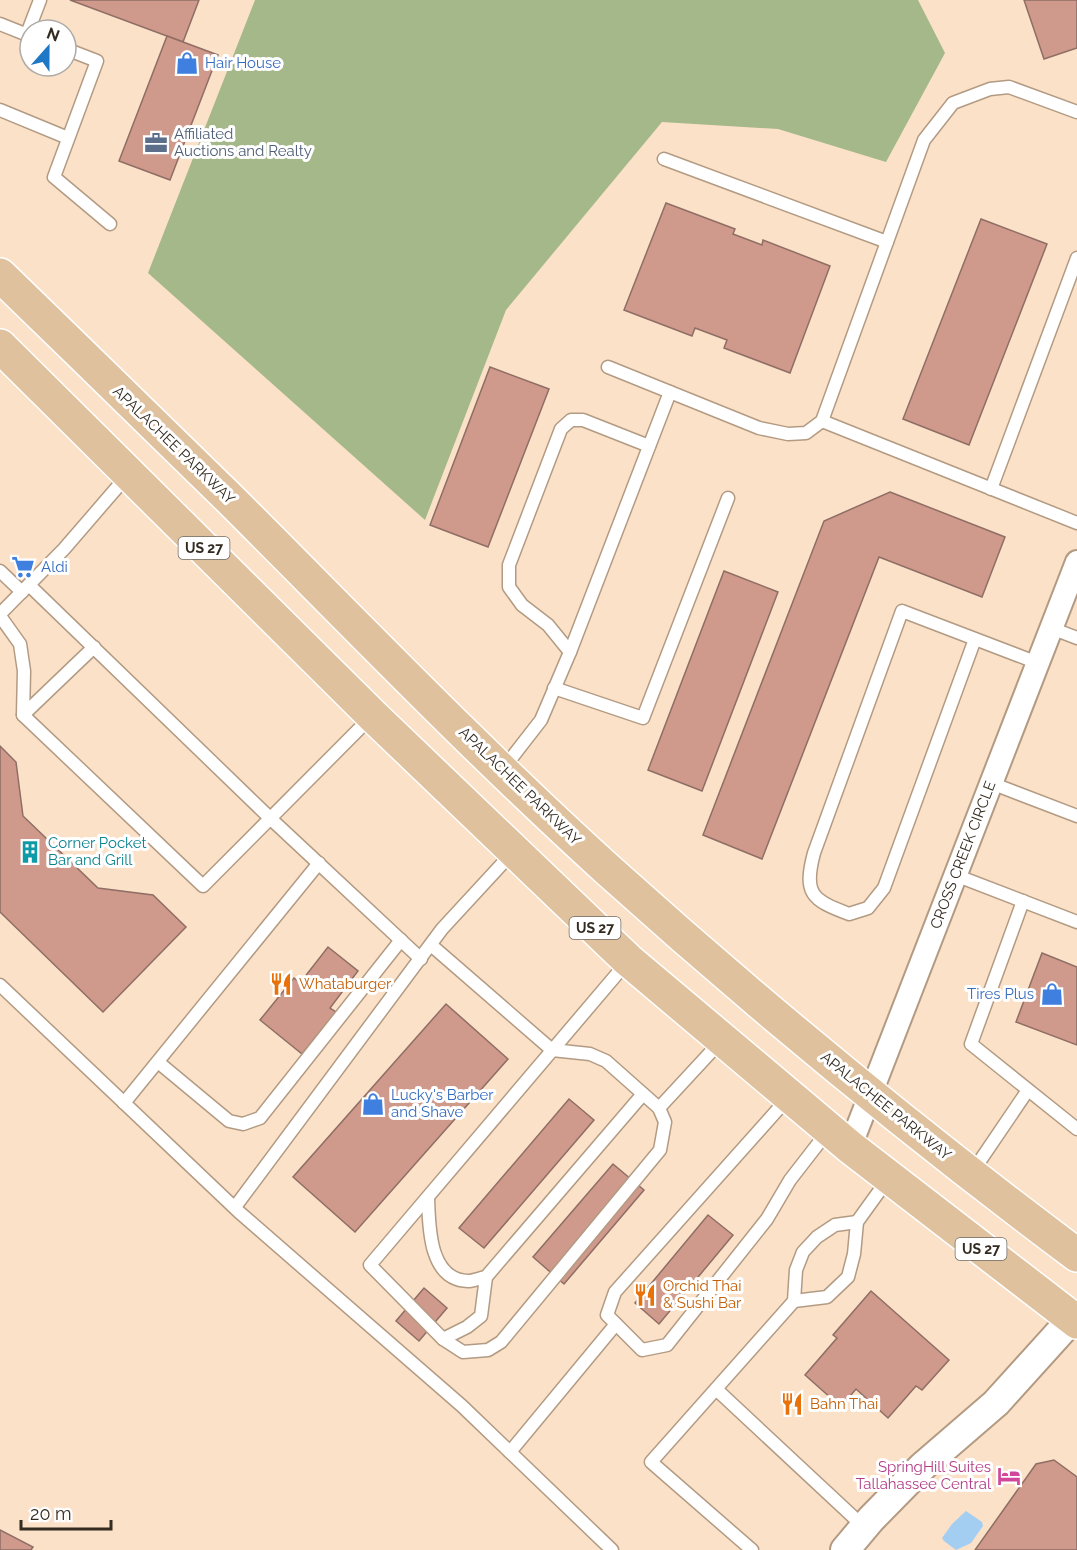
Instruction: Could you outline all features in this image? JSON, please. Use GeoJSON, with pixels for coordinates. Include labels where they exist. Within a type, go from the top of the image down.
{"type":"FeatureCollection","features":[{"type":"Feature","properties":{"kind":"main road","name":"APALACHEE PARKWAY"},"geometry":{"type":"LineString","coordinates":[[0,275],[230,499],[383,654],[605,867],[682,936],[870,1094],[970,1175],[1077,1255]]}},
{"type":"Feature","properties":{"kind":"main road","name":"US 27"},"geometry":{"type":"LineString","coordinates":[[0,346],[372,715],[628,960],[839,1139],[1075,1321]]}},
{"type":"Feature","properties":{"kind":"street","name":"CROSS CREEK CIRCLE"},"geometry":{"type":"LineString","coordinates":[[839,1139],[870,1094],[1077,562]]}},
{"type":"Feature","properties":{"kind":"street"},"geometry":{"type":"LineString","coordinates":[[845,1550],[923,1466],[996,1404],[1075,1321]]}},
{"type":"Feature","properties":{"kind":"lane"},"geometry":{"type":"LineString","coordinates":[[34,18],[40,0]]}},
{"type":"Feature","properties":{"kind":"lane"},"geometry":{"type":"LineString","coordinates":[[0,24],[18,31]]}},
{"type":"Feature","properties":{"kind":"lane"},"geometry":{"type":"LineString","coordinates":[[78,54],[97,61],[54,177],[110,224]]}},
{"type":"Feature","properties":{"kind":"lane"},"geometry":{"type":"LineString","coordinates":[[608,367],[759,428],[788,434],[806,433],[822,421],[924,140],[953,103],[990,89],[1009,87],[1077,112]]}},
{"type":"Feature","properties":{"kind":"lane"},"geometry":{"type":"LineString","coordinates":[[0,110],[68,138]]}},
{"type":"Feature","properties":{"kind":"lane"},"geometry":{"type":"LineString","coordinates":[[664,159],[887,242]]}},
{"type":"Feature","properties":{"kind":"lane"},"geometry":{"type":"LineString","coordinates":[[991,489],[1077,258]]}},
{"type":"Feature","properties":{"kind":"lane"},"geometry":{"type":"LineString","coordinates":[[502,770],[542,720],[670,392]]}},
{"type":"Feature","properties":{"kind":"lane"},"geometry":{"type":"LineString","coordinates":[[570,652],[548,625],[522,605],[509,587],[509,565],[561,429],[571,420],[583,420],[649,446]]}},
{"type":"Feature","properties":{"kind":"lane"},"geometry":{"type":"LineString","coordinates":[[822,421],[1077,523]]}},
{"type":"Feature","properties":{"kind":"lane"},"geometry":{"type":"LineString","coordinates":[[130,474],[64,549],[0,615],[20,644],[24,671],[23,715],[203,886],[372,715]]}},
{"type":"Feature","properties":{"kind":"lane"},"geometry":{"type":"LineString","coordinates":[[554,688],[643,718],[728,498]]}},
{"type":"Feature","properties":{"kind":"lane"},"geometry":{"type":"LineString","coordinates":[[0,571],[94,647],[271,819],[421,959]]}},
{"type":"Feature","properties":{"kind":"lane"},"geometry":{"type":"LineString","coordinates":[[975,639],[884,888],[868,908],[849,914],[825,905],[811,892],[808,875],[902,611],[1038,663]]}},
{"type":"Feature","properties":{"kind":"lane"},"geometry":{"type":"LineString","coordinates":[[1051,628],[1077,638]]}},
{"type":"Feature","properties":{"kind":"lane"},"geometry":{"type":"LineString","coordinates":[[23,715],[94,647]]}},
{"type":"Feature","properties":{"kind":"lane"},"geometry":{"type":"LineString","coordinates":[[991,783],[1077,816]]}},
{"type":"Feature","properties":{"kind":"lane"},"geometry":{"type":"LineString","coordinates":[[235,1207],[442,929],[513,852]]}},
{"type":"Feature","properties":{"kind":"lane"},"geometry":{"type":"LineString","coordinates":[[124,1103],[319,863]]}},
{"type":"Feature","properties":{"kind":"lane"},"geometry":{"type":"LineString","coordinates":[[956,875],[1077,922]]}},
{"type":"Feature","properties":{"kind":"lane"},"geometry":{"type":"LineString","coordinates":[[1023,901],[971,1044],[1077,1129]]}},
{"type":"Feature","properties":{"kind":"lane"},"geometry":{"type":"LineString","coordinates":[[158,1062],[229,1121],[243,1124],[260,1118],[401,940]]}},
{"type":"Feature","properties":{"kind":"lane"},"geometry":{"type":"LineString","coordinates":[[431,945],[552,1050],[590,1054],[606,1061],[659,1108],[665,1122],[660,1150],[501,1342],[488,1350],[464,1352],[443,1339],[370,1265],[428,1197],[552,1050],[628,960]]}},
{"type":"Feature","properties":{"kind":"lane"},"geometry":{"type":"LineString","coordinates":[[0,985],[235,1207],[462,1406],[612,1550]]}},
{"type":"Feature","properties":{"kind":"lane"},"geometry":{"type":"LineString","coordinates":[[659,1108],[722,1040]]}},
{"type":"Feature","properties":{"kind":"lane"},"geometry":{"type":"LineString","coordinates":[[970,1175],[1028,1090]]}},
{"type":"Feature","properties":{"kind":"lane"},"geometry":{"type":"LineString","coordinates":[[443,1339],[467,1327],[481,1316],[486,1277],[644,1094]]}},
{"type":"Feature","properties":{"kind":"lane"},"geometry":{"type":"LineString","coordinates":[[789,1098],[615,1292],[607,1315],[642,1350],[667,1346],[767,1220],[790,1180],[839,1139]]}},
{"type":"Feature","properties":{"kind":"lane"},"geometry":{"type":"LineString","coordinates":[[794,1301],[827,1297],[848,1277],[854,1254],[857,1222],[889,1178]]}},
{"type":"Feature","properties":{"kind":"lane"},"geometry":{"type":"LineString","coordinates":[[428,1197],[430,1240],[439,1263],[452,1276],[467,1281],[486,1277]]}},
{"type":"Feature","properties":{"kind":"lane"},"geometry":{"type":"LineString","coordinates":[[752,1550],[651,1462],[794,1301],[796,1270],[803,1252],[817,1237],[835,1225],[857,1222]]}},
{"type":"Feature","properties":{"kind":"lane"},"geometry":{"type":"LineString","coordinates":[[510,1452],[616,1324]]}},
{"type":"Feature","properties":{"kind":"lane"},"geometry":{"type":"LineString","coordinates":[[716,1389],[864,1527]]}},
{"type":"Feature","properties":{"kind":"green space"},"geometry":{"type":"Polygon","coordinates":[[[255,0],[918,0],[945,53],[886,162],[778,129],[662,122],[506,310],[425,520],[148,273],[255,0]]]}},
{"type":"Feature","properties":{"kind":"water"},"geometry":{"type":"Polygon","coordinates":[[[966,1511],[982,1522],[983,1526],[971,1543],[956,1550],[942,1538],[952,1524],[966,1511]]]}},
{"type":"Feature","properties":{"kind":"building"},"geometry":{"type":"Polygon","coordinates":[[[70,0],[199,0],[183,42],[70,0]]]}},
{"type":"Feature","properties":{"kind":"building"},"geometry":{"type":"Polygon","coordinates":[[[1024,0],[1077,0],[1077,48],[1044,59],[1024,0]]]}},
{"type":"Feature","properties":{"kind":"building"},"geometry":{"type":"Polygon","coordinates":[[[167,36],[218,55],[170,180],[119,161],[167,36]]]}},
{"type":"Feature","properties":{"kind":"building"},"geometry":{"type":"Polygon","coordinates":[[[666,203],[735,229],[733,234],[762,245],[763,240],[830,266],[790,373],[724,348],[727,340],[695,328],[692,336],[624,310],[666,203]]]}},
{"type":"Feature","properties":{"kind":"building"},"geometry":{"type":"Polygon","coordinates":[[[981,219],[1047,244],[969,445],[903,419],[981,219]]]}},
{"type":"Feature","properties":{"kind":"building"},"geometry":{"type":"Polygon","coordinates":[[[490,367],[549,389],[488,547],[430,525],[490,367]]]}},
{"type":"Feature","properties":{"kind":"building"},"geometry":{"type":"Polygon","coordinates":[[[890,492],[1005,537],[982,597],[879,557],[762,859],[703,835],[824,521],[890,492]]]}},
{"type":"Feature","properties":{"kind":"building"},"geometry":{"type":"Polygon","coordinates":[[[724,571],[778,592],[702,791],[648,770],[724,571]]]}},
{"type":"Feature","properties":{"kind":"building","name":"Corner Pocket Bar and Grill"},"geometry":{"type":"Polygon","coordinates":[[[0,746],[16,762],[23,816],[98,888],[153,895],[186,927],[103,1012],[0,912],[0,746]]]}},
{"type":"Feature","properties":{"kind":"building"},"geometry":{"type":"Polygon","coordinates":[[[328,947],[358,971],[330,1008],[336,1012],[302,1054],[260,1020],[294,978],[300,983],[328,947]]]}},
{"type":"Feature","properties":{"kind":"building","name":"Tires Plus"},"geometry":{"type":"Polygon","coordinates":[[[1042,953],[1077,967],[1077,1045],[1016,1022],[1042,953]]]}},
{"type":"Feature","properties":{"kind":"building"},"geometry":{"type":"Polygon","coordinates":[[[446,1004],[508,1059],[355,1232],[293,1177],[446,1004]]]}},
{"type":"Feature","properties":{"kind":"building"},"geometry":{"type":"Polygon","coordinates":[[[569,1099],[594,1120],[484,1248],[459,1228],[569,1099]]]}},
{"type":"Feature","properties":{"kind":"building"},"geometry":{"type":"Polygon","coordinates":[[[613,1164],[644,1190],[564,1284],[533,1257],[613,1164]]]}},
{"type":"Feature","properties":{"kind":"building"},"geometry":{"type":"Polygon","coordinates":[[[708,1215],[733,1235],[659,1324],[635,1303],[708,1215]]]}},
{"type":"Feature","properties":{"kind":"building"},"geometry":{"type":"Polygon","coordinates":[[[424,1288],[447,1308],[419,1341],[396,1321],[424,1288]]]}},
{"type":"Feature","properties":{"kind":"building"},"geometry":{"type":"Polygon","coordinates":[[[871,1291],[949,1360],[922,1390],[916,1386],[888,1418],[856,1389],[841,1407],[805,1375],[837,1338],[833,1335],[871,1291]]]}},
{"type":"Feature","properties":{"kind":"building"},"geometry":{"type":"Polygon","coordinates":[[[1054,1460],[1077,1477],[1077,1550],[975,1550],[1036,1464],[1054,1460]]]}},
{"type":"Feature","properties":{"kind":"building"},"geometry":{"type":"Polygon","coordinates":[[[0,1530],[33,1547],[31,1550],[0,1550],[0,1530]]]}},
{"type":"Feature","properties":{"kind":"place","name":"Hair House"},"geometry":{"type":"Point","coordinates":[187,63]}},
{"type":"Feature","properties":{"kind":"place","name":"Affiliated Auctions and Realty"},"geometry":{"type":"Point","coordinates":[156,143]}},
{"type":"Feature","properties":{"kind":"place","name":"Aldi"},"geometry":{"type":"Point","coordinates":[23,567]}},
{"type":"Feature","properties":{"kind":"place","name":"Corner Pocket Bar and Grill"},"geometry":{"type":"Point","coordinates":[30,852]}},
{"type":"Feature","properties":{"kind":"place","name":"Whataburger"},"geometry":{"type":"Point","coordinates":[281,984]}},
{"type":"Feature","properties":{"kind":"place","name":"Tires Plus"},"geometry":{"type":"Point","coordinates":[1052,994]}},
{"type":"Feature","properties":{"kind":"place","name":"Lucky's Barber and Shave"},"geometry":{"type":"Point","coordinates":[373,1104]}},
{"type":"Feature","properties":{"kind":"place","name":"Orchid Thai & Sushi Bar"},"geometry":{"type":"Point","coordinates":[645,1295]}},
{"type":"Feature","properties":{"kind":"place","name":"Bahn Thai"},"geometry":{"type":"Point","coordinates":[792,1404]}},
{"type":"Feature","properties":{"kind":"place","name":"SpringHill Suites Tallahassee Central"},"geometry":{"type":"Point","coordinates":[1009,1476]}}]}
